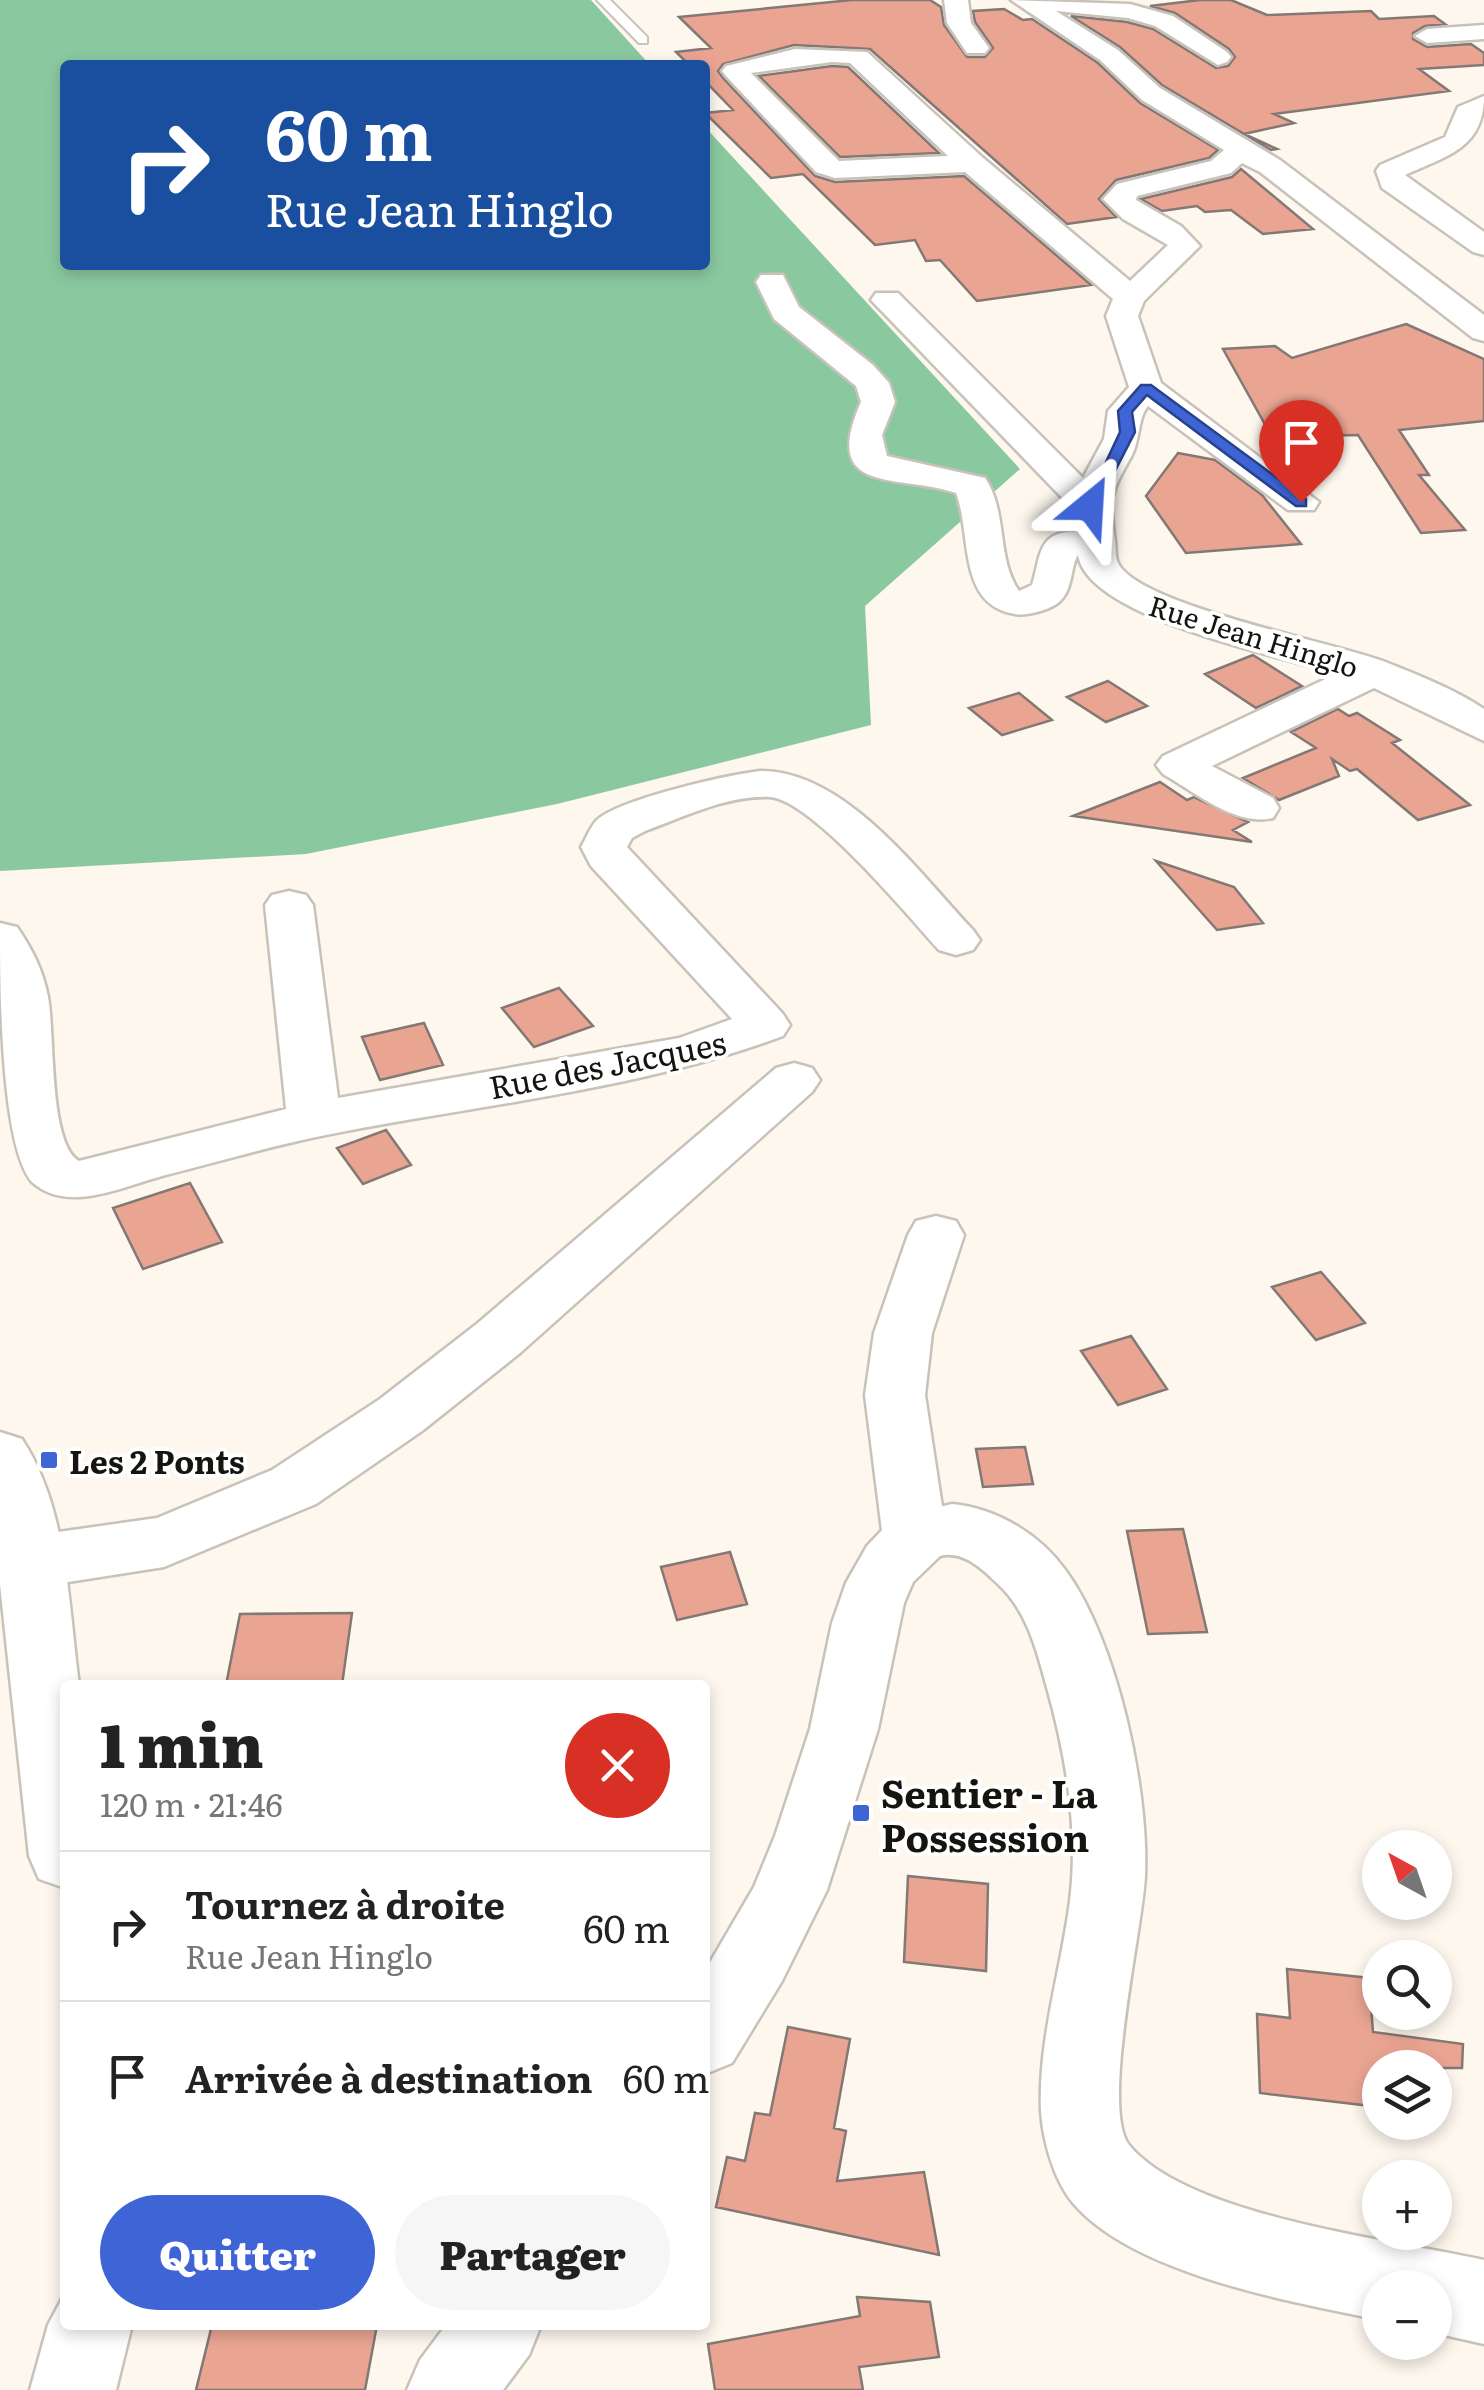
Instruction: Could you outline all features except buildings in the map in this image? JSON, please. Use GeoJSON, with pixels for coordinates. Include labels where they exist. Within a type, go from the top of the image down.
{"type":"FeatureCollection","features":[{"type":"Feature","properties":{"kind":"street"},"geometry":{"type":"LineString","coordinates":[[956,0],[959,23],[976,48]]}},
{"type":"Feature","properties":{"kind":"street"},"geometry":{"type":"LineString","coordinates":[[1024,0],[1130,11],[1164,21],[1218,57]]}},
{"type":"Feature","properties":{"kind":"street"},"geometry":{"type":"LineString","coordinates":[[1024,0],[1110,56],[1151,94],[1232,141],[1239,152],[1270,166],[1484,331]]}},
{"type":"Feature","properties":{"kind":"street"},"geometry":{"type":"LineString","coordinates":[[1427,36],[1484,32]]}},
{"type":"Feature","properties":{"kind":"street"},"geometry":{"type":"LineString","coordinates":[[972,163],[835,170],[735,71],[749,63],[841,46],[1130,297]]}},
{"type":"Feature","properties":{"kind":"street"},"geometry":{"type":"LineString","coordinates":[[1457,142],[1466,113],[1484,104]]}},
{"type":"Feature","properties":{"kind":"street"},"geometry":{"type":"LineString","coordinates":[[1457,142],[1484,159]]}},
{"type":"Feature","properties":{"kind":"street"},"geometry":{"type":"LineString","coordinates":[[1457,142],[1403,162],[1390,171],[1392,182],[1484,246]]}},
{"type":"Feature","properties":{"kind":"street"},"geometry":{"type":"LineString","coordinates":[[1239,152],[1222,167],[1128,190],[1118,199],[1126,209],[1178,235],[1186,246],[1130,297],[1122,316],[1146,388],[1301,502]]}},
{"type":"Feature","properties":{"kind":"street"},"geometry":{"type":"LineString","coordinates":[[772,282],[785,312],[872,383],[878,402],[864,435],[870,460],[882,468],[942,476],[972,486],[981,500],[991,586],[1002,598],[1031,600],[1047,594],[1054,581],[1056,552],[1066,543],[1096,544]]}},
{"type":"Feature","properties":{"kind":"street"},"geometry":{"type":"LineString","coordinates":[[887,300],[1090,506],[1128,432],[1125,411],[1146,388]]}},
{"type":"Feature","properties":{"kind":"street","name":"Rue Jean Hinglo"},"geometry":{"type":"LineString","coordinates":[[1090,506],[1101,570],[1122,592],[1153,606],[1414,686],[1471,715],[1484,728]]}},
{"type":"Feature","properties":{"kind":"street"},"geometry":{"type":"LineString","coordinates":[[1256,808],[1178,765],[1374,672]]}},
{"type":"Feature","properties":{"kind":"street","name":"Rue des Jacques"},"geometry":{"type":"LineString","coordinates":[[0,937],[11,950],[18,970],[14,1123],[22,1149],[50,1178],[72,1181],[314,1120],[641,1063],[730,1040],[765,1025],[607,856],[604,847],[614,829],[628,821],[728,792],[774,784],[811,795],[956,940]]}},
{"type":"Feature","properties":{"kind":"street"},"geometry":{"type":"LineString","coordinates":[[289,905],[314,1120]]}},
{"type":"Feature","properties":{"kind":"street"},"geometry":{"type":"LineString","coordinates":[[30,1562],[164,1542],[294,1488],[401,1415],[500,1338],[794,1080]]}},
{"type":"Feature","properties":{"kind":"street"},"geometry":{"type":"LineString","coordinates":[[915,1539],[895,1395],[903,1333],[936,1235]]}},
{"type":"Feature","properties":{"kind":"street"},"geometry":{"type":"LineString","coordinates":[[0,1456],[16,1481],[30,1562],[60,1814]]}},
{"type":"Feature","properties":{"kind":"street"},"geometry":{"type":"LineString","coordinates":[[710,2028],[797,1874],[846,1724],[868,1604],[892,1561],[915,1539],[944,1526],[976,1534],[1008,1554],[1048,1597],[1080,1691],[1110,1831],[1106,1922],[1082,2060],[1080,2122],[1097,2170],[1139,2209],[1196,2234],[1362,2274]]}},
{"type":"Feature","properties":{"kind":"street"},"geometry":{"type":"LineString","coordinates":[[1452,2294],[1484,2302]]}},
{"type":"Feature","properties":{"kind":"street"},"geometry":{"type":"LineString","coordinates":[[73,2390],[89,2330]]}},
{"type":"Feature","properties":{"kind":"street"},"geometry":{"type":"LineString","coordinates":[[450,2390],[495,2330]]}},
{"type":"Feature","properties":{"kind":"lane"},"geometry":{"type":"LineString","coordinates":[[602,0],[643,40]]}},
{"type":"Feature","properties":{"kind":"green space"},"geometry":{"type":"Polygon","coordinates":[[[0,0],[591,0],[645,60],[60,60],[60,270],[710,270],[710,132],[1020,469],[865,606],[871,725],[557,804],[306,854],[0,871],[0,0]]]}},
{"type":"Feature","properties":{"kind":"place","name":"Les 2 Ponts"},"geometry":{"type":"Point","coordinates":[49,1460]}},
{"type":"Feature","properties":{"kind":"place","name":"Sentier - La Possession"},"geometry":{"type":"Point","coordinates":[861,1813]}},
{"type":"Feature","properties":{"kind":"route"},"geometry":{"type":"LineString","coordinates":[[1090,506],[1128,432],[1125,411],[1146,388],[1301,502]]}}]}
